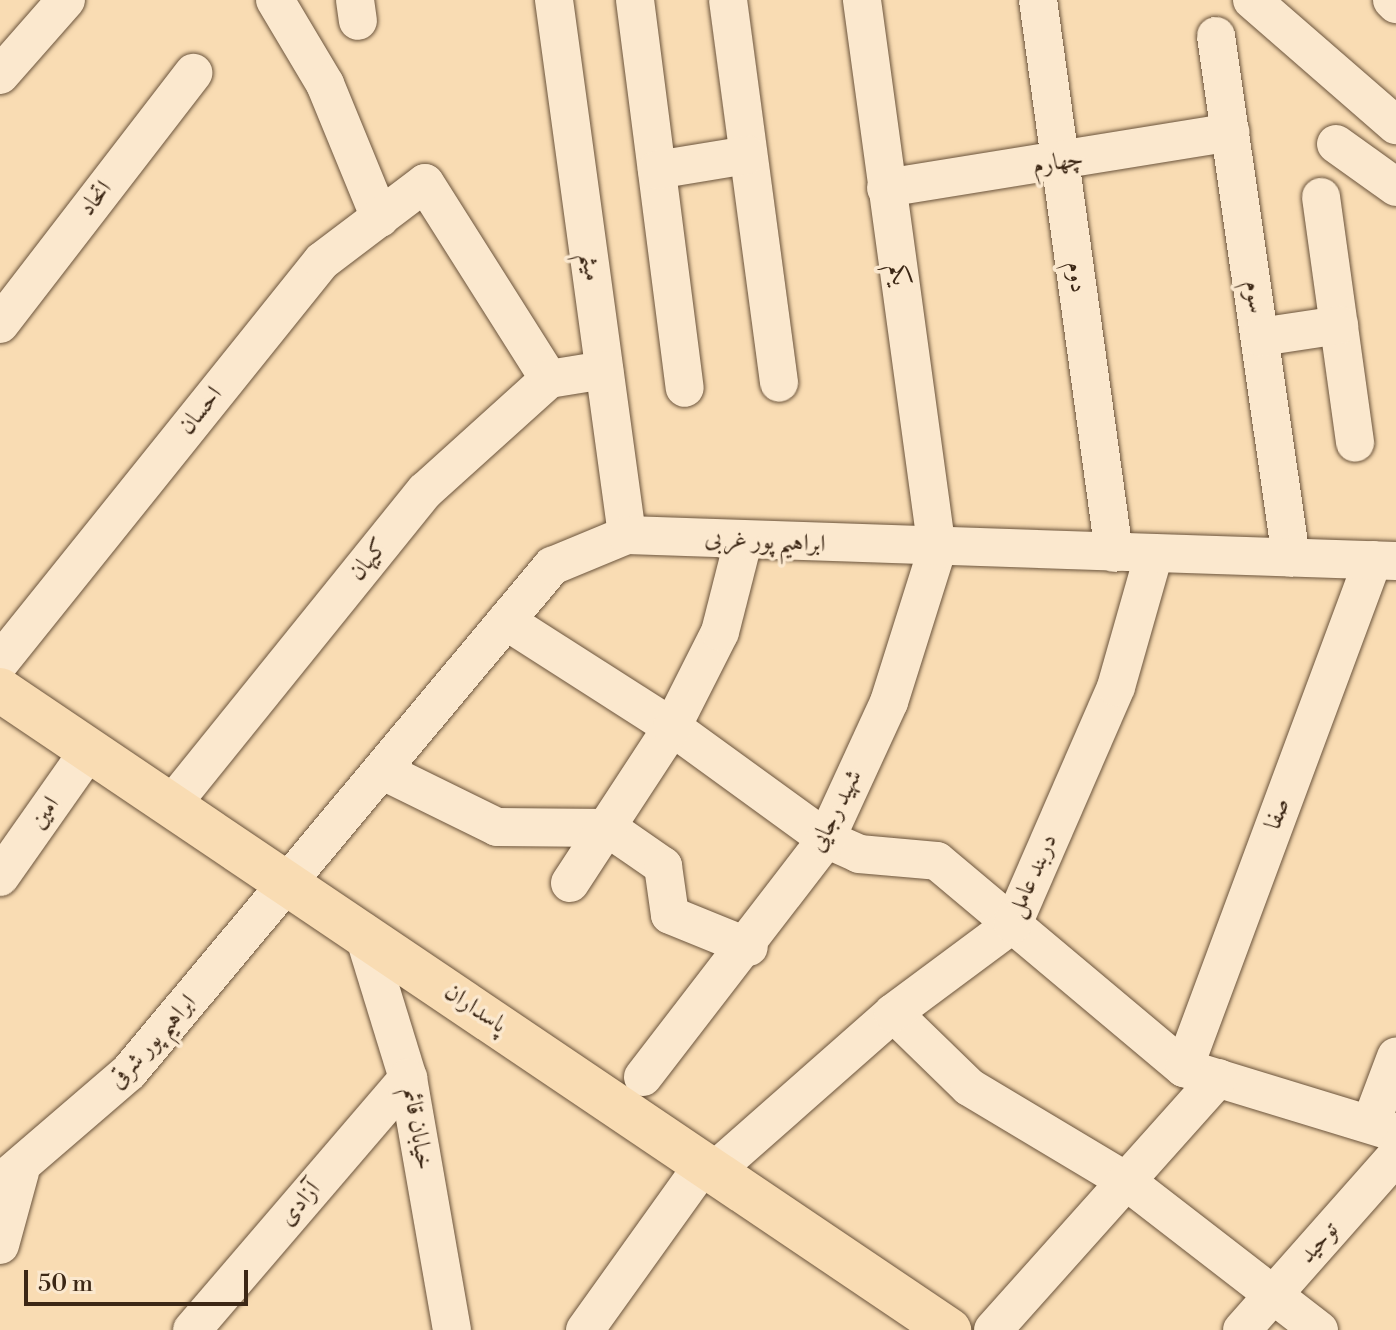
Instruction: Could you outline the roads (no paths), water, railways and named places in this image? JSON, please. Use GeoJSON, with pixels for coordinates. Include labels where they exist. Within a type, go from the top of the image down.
{"type":"FeatureCollection","features":[{"type":"Feature","properties":{"kind":"main road","name":"پاسداران"},"geometry":{"type":"LineString","coordinates":[[0,690],[173,803],[709,1168],[926,1324]]}},
{"type":"Feature","properties":{"kind":"street"},"geometry":{"type":"LineString","coordinates":[[0,75],[66,0]]}},
{"type":"Feature","properties":{"kind":"street"},"geometry":{"type":"LineString","coordinates":[[275,0],[325,84],[380,218]]}},
{"type":"Feature","properties":{"kind":"street","name":"میثم"},"geometry":{"type":"LineString","coordinates":[[554,0],[627,535]]}},
{"type":"Feature","properties":{"kind":"street"},"geometry":{"type":"LineString","coordinates":[[635,0],[685,388]]}},
{"type":"Feature","properties":{"kind":"street"},"geometry":{"type":"LineString","coordinates":[[728,0],[779,383]]}},
{"type":"Feature","properties":{"kind":"street","name":"یکم"},"geometry":{"type":"LineString","coordinates":[[862,0],[937,550]]}},
{"type":"Feature","properties":{"kind":"street","name":"دوم"},"geometry":{"type":"LineString","coordinates":[[1038,0],[1114,553]]}},
{"type":"Feature","properties":{"kind":"street"},"geometry":{"type":"LineString","coordinates":[[1252,0],[1396,125]]}},
{"type":"Feature","properties":{"kind":"street","name":"سوم"},"geometry":{"type":"LineString","coordinates":[[1216,36],[1291,558]]}},
{"type":"Feature","properties":{"kind":"street","name":"اتحاد"},"geometry":{"type":"LineString","coordinates":[[0,324],[193,73]]}},
{"type":"Feature","properties":{"kind":"street","name":"چهارم"},"geometry":{"type":"LineString","coordinates":[[886,188],[1060,163],[1230,132]]}},
{"type":"Feature","properties":{"kind":"street"},"geometry":{"type":"LineString","coordinates":[[1336,144],[1396,187]]}},
{"type":"Feature","properties":{"kind":"street"},"geometry":{"type":"LineString","coordinates":[[657,170],[748,155]]}},
{"type":"Feature","properties":{"kind":"street","name":"احسان"},"geometry":{"type":"LineString","coordinates":[[0,662],[322,261],[425,183],[549,379]]}},
{"type":"Feature","properties":{"kind":"street"},"geometry":{"type":"LineString","coordinates":[[1321,197],[1355,443]]}},
{"type":"Feature","properties":{"kind":"street"},"geometry":{"type":"LineString","coordinates":[[1260,337],[1339,325]]}},
{"type":"Feature","properties":{"kind":"street"},"geometry":{"type":"LineString","coordinates":[[549,379],[604,370]]}},
{"type":"Feature","properties":{"kind":"street","name":"کیهان"},"geometry":{"type":"LineString","coordinates":[[173,803],[425,491],[549,379]]}},
{"type":"Feature","properties":{"kind":"street","name":"ابراهیم پور غربی"},"geometry":{"type":"LineString","coordinates":[[290,884],[552,566],[627,535],[937,550],[1385,561]]}},
{"type":"Feature","properties":{"kind":"street"},"geometry":{"type":"LineString","coordinates":[[570,883],[672,727],[720,632],[743,542]]}},
{"type":"Feature","properties":{"kind":"street","name":"شهید رجایی"},"geometry":{"type":"LineString","coordinates":[[643,1077],[749,947],[826,839],[889,702],[937,550]]}},
{"type":"Feature","properties":{"kind":"street","name":"دربند عامل"},"geometry":{"type":"LineString","coordinates":[[585,1330],[709,1168],[893,1013],[1013,924],[1116,687],[1154,554]]}},
{"type":"Feature","properties":{"kind":"street","name":"صفا"},"geometry":{"type":"LineString","coordinates":[[993,1330],[1126,1181],[1201,1073],[1385,561]]}},
{"type":"Feature","properties":{"kind":"street"},"geometry":{"type":"LineString","coordinates":[[506,621],[672,727],[826,839],[859,854],[937,861],[1201,1073],[1383,1128],[1396,1057]]}},
{"type":"Feature","properties":{"kind":"street","name":"امین"},"geometry":{"type":"LineString","coordinates":[[0,877],[90,749]]}},
{"type":"Feature","properties":{"kind":"street"},"geometry":{"type":"LineString","coordinates":[[383,771],[497,827],[608,828],[663,866],[670,915],[749,947]]}},
{"type":"Feature","properties":{"kind":"street","name":"ابراهیم پور شرقی"},"geometry":{"type":"LineString","coordinates":[[10,1178],[129,1072],[290,884]]}},
{"type":"Feature","properties":{"kind":"street","name":"خیابان قائم"},"geometry":{"type":"LineString","coordinates":[[363,932],[408,1078],[447,1325]]}},
{"type":"Feature","properties":{"kind":"street"},"geometry":{"type":"LineString","coordinates":[[893,1013],[969,1087],[1126,1181],[1319,1330]]}},
{"type":"Feature","properties":{"kind":"street","name":"آزادی"},"geometry":{"type":"LineString","coordinates":[[192,1330],[408,1078]]}},
{"type":"Feature","properties":{"kind":"street","name":"توحید"},"geometry":{"type":"LineString","coordinates":[[1242,1330],[1396,1156]]}},
{"type":"Feature","properties":{"kind":"street"},"geometry":{"type":"LineString","coordinates":[[0,1245],[10,1178]]}}]}
